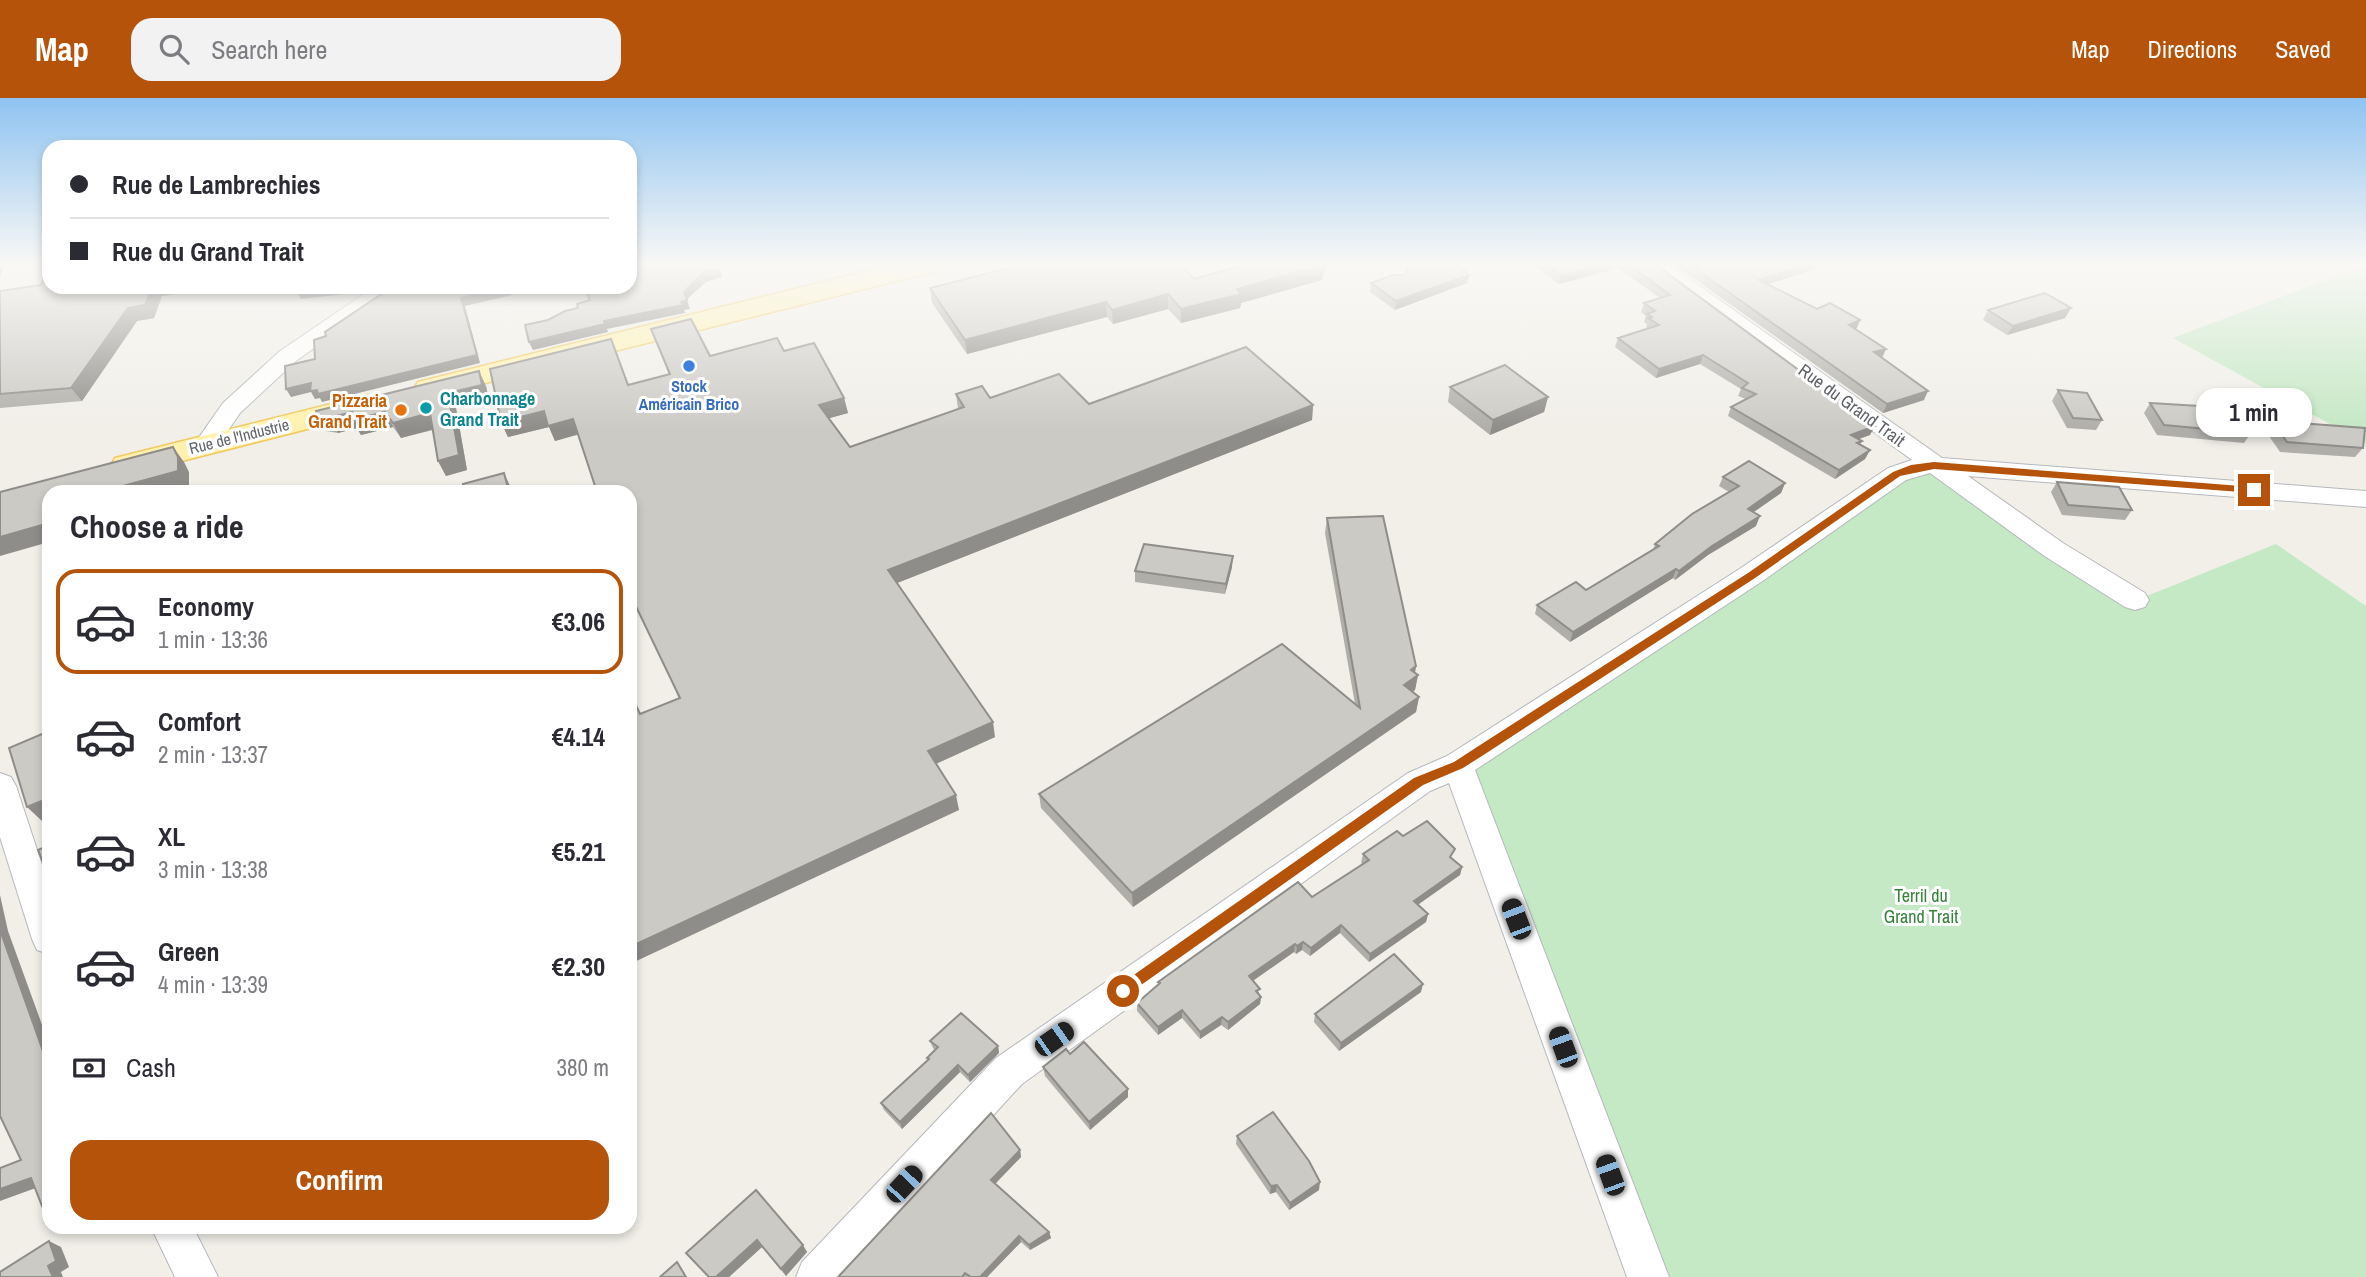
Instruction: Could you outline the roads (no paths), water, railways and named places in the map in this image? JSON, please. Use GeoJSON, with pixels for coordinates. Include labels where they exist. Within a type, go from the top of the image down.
{"type":"FeatureCollection","features":[{"type":"Feature","properties":{"kind":"main road","name":"Rue de l'Industrie"},"geometry":{"type":"LineString","coordinates":[[93,474],[207,443],[705,320]]}},
{"type":"Feature","properties":{"kind":"street"},"geometry":{"type":"LineString","coordinates":[[207,443],[231,408],[288,356],[340,320]]}},
{"type":"Feature","properties":{"kind":"street","name":"Rue du Grand Trait"},"geometry":{"type":"LineString","coordinates":[[1732,320],[2053,550],[2135,600]]}},
{"type":"Feature","properties":{"kind":"street"},"geometry":{"type":"LineString","coordinates":[[817,1277],[1009,1072],[1419,782],[1458,765],[1751,575],[1897,474],[1911,468],[1934,466],[2366,499]]}},
{"type":"Feature","properties":{"kind":"street"},"geometry":{"type":"LineString","coordinates":[[1458,765],[1648,1277]]}},
{"type":"Feature","properties":{"kind":"street"},"geometry":{"type":"LineString","coordinates":[[1,791],[42,917]]}},
{"type":"Feature","properties":{"kind":"street"},"geometry":{"type":"LineString","coordinates":[[175,1234],[197,1277]]}},
{"type":"Feature","properties":{"kind":"place","name":"Stock Américain Brico"},"geometry":{"type":"Point","coordinates":[689,366]}},
{"type":"Feature","properties":{"kind":"place","name":"Charbonnage Grand Trait"},"geometry":{"type":"Point","coordinates":[426,408]}},
{"type":"Feature","properties":{"kind":"place","name":"Pizzaria Grand Trait"},"geometry":{"type":"Point","coordinates":[401,410]}},
{"type":"Feature","properties":{"kind":"park label","name":"Terril du Grand Trait"},"geometry":{"type":"Point","coordinates":[1921,905]}}]}
